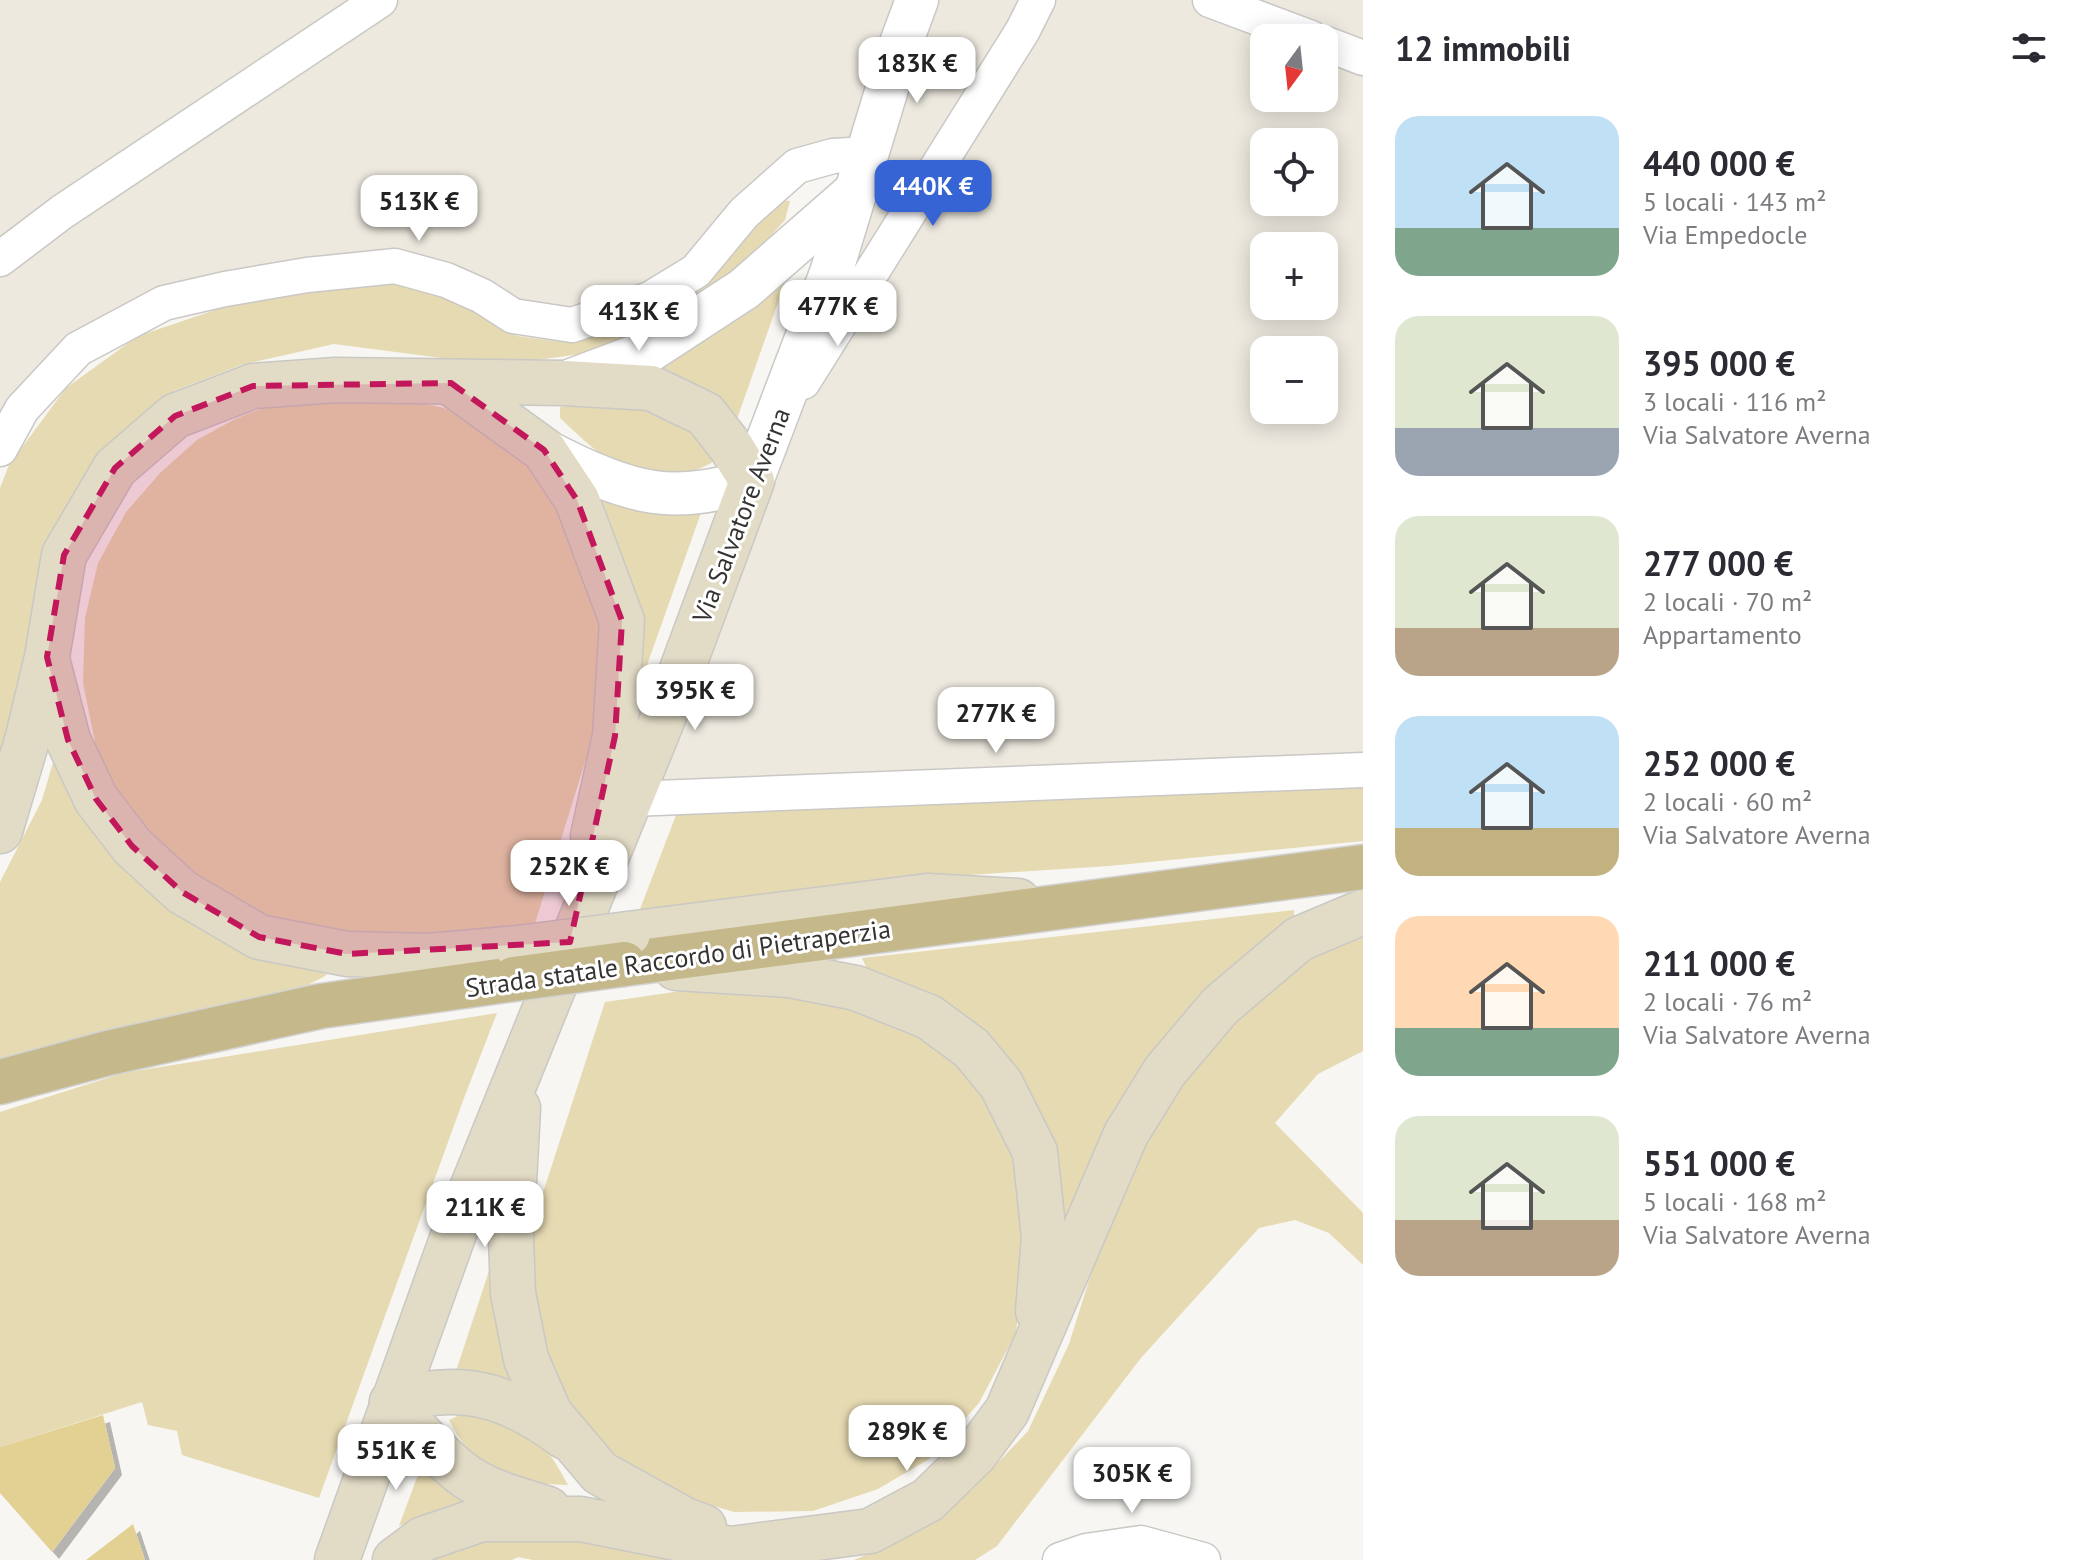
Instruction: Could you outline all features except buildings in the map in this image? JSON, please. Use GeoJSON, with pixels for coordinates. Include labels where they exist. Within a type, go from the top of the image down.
{"type":"FeatureCollection","features":[{"type":"Feature","properties":{"kind":"main road"},"geometry":{"type":"LineString","coordinates":[[0,831],[28,737],[47,657],[64,555],[115,468],[175,416],[253,386],[336,380],[564,383],[651,388],[705,414],[752,481]]}},
{"type":"Feature","properties":{"kind":"main road"},"geometry":{"type":"LineString","coordinates":[[451,383],[544,450],[577,500],[622,621],[615,736],[567,956]]}},
{"type":"Feature","properties":{"kind":"main road","name":"Via Salvatore Averna"},"geometry":{"type":"LineString","coordinates":[[337,1560],[457,1225],[674,691],[752,481]]}},
{"type":"Feature","properties":{"kind":"main road"},"geometry":{"type":"LineString","coordinates":[[47,657],[68,740],[96,799],[132,846],[182,892],[259,937],[347,954],[429,956],[516,964]]}},
{"type":"Feature","properties":{"kind":"main road","name":"Strada statale Raccordo di Pietraperzia"},"geometry":{"type":"LineString","coordinates":[[0,1082],[108,1053],[516,964],[626,949],[1077,904],[1363,867]]}},
{"type":"Feature","properties":{"kind":"main road"},"geometry":{"type":"LineString","coordinates":[[577,1446],[534,1413],[479,1394],[449,1391],[392,1402],[406,1420],[467,1477],[504,1495],[581,1519],[731,1549],[870,1531],[928,1500],[975,1454],[1007,1411],[1126,1134],[1165,1071],[1220,1006],[1299,939],[1363,912]]}},
{"type":"Feature","properties":{"kind":"main road"},"geometry":{"type":"LineString","coordinates":[[626,949],[856,988],[929,1017],[971,1048],[1001,1084],[1035,1152],[1044,1237],[1041,1291],[1030,1361]]}},
{"type":"Feature","properties":{"kind":"main road"},"geometry":{"type":"LineString","coordinates":[[519,1073],[511,1238],[513,1293],[526,1359],[550,1414],[600,1473],[685,1520],[759,1546]]}},
{"type":"Feature","properties":{"kind":"main road"},"geometry":{"type":"LineString","coordinates":[[395,1560],[423,1539],[482,1519],[581,1519]]}},
{"type":"Feature","properties":{"kind":"street"},"geometry":{"type":"LineString","coordinates":[[0,259],[62,212],[380,0]]}},
{"type":"Feature","properties":{"kind":"street"},"geometry":{"type":"LineString","coordinates":[[900,0],[900,46]]}},
{"type":"Feature","properties":{"kind":"street","name":"Via Salvatore Averna"},"geometry":{"type":"LineString","coordinates":[[752,481],[831,273],[917,0]]}},
{"type":"Feature","properties":{"kind":"street"},"geometry":{"type":"LineString","coordinates":[[775,426],[1023,30],[1038,0]]}},
{"type":"Feature","properties":{"kind":"street"},"geometry":{"type":"LineString","coordinates":[[1210,0],[1274,24]]}},
{"type":"Feature","properties":{"kind":"street"},"geometry":{"type":"LineString","coordinates":[[1338,48],[1363,58]]}},
{"type":"Feature","properties":{"kind":"street"},"geometry":{"type":"LineString","coordinates":[[0,449],[22,409],[78,349],[164,303],[307,275],[395,266],[446,280],[482,296],[513,316],[572,325],[650,299],[696,271],[744,213],[797,166],[833,156],[863,172],[744,289],[649,351],[564,383]]}},
{"type":"Feature","properties":{"kind":"street"},"geometry":{"type":"LineString","coordinates":[[544,450],[582,470],[654,492],[707,492],[752,481]]}},
{"type":"Feature","properties":{"kind":"street"},"geometry":{"type":"LineString","coordinates":[[631,799],[1363,770]]}},
{"type":"Feature","properties":{"kind":"street"},"geometry":{"type":"LineString","coordinates":[[1060,1560],[1086,1551],[1141,1543],[1203,1560]]}},
{"type":"Feature","properties":{"kind":"highlighted area"},"geometry":{"type":"Polygon","coordinates":[[[451,383],[544,450],[577,500],[622,621],[615,736],[570,942],[347,954],[259,937],[182,892],[132,846],[96,799],[68,740],[47,657],[64,555],[115,468],[175,416],[253,386],[451,383]]]}},
{"type":"Feature","properties":{"kind":"shaded area"},"geometry":{"type":"Polygon","coordinates":[[[0,0],[1363,0],[1363,770],[631,799],[857,191],[833,156],[696,271],[572,325],[225,289],[78,349],[0,449],[0,0]]]}},
{"type":"Feature","properties":{"kind":"shaded area"},"geometry":{"type":"Polygon","coordinates":[[[779,200],[790,201],[785,220],[738,272],[635,338],[589,353],[521,362],[442,358],[334,344],[241,365],[174,391],[129,426],[95,469],[0,801],[0,488],[9,465],[66,388],[138,336],[248,299],[384,276],[444,290],[517,336],[562,342],[624,327],[682,298],[736,251],[779,200]]]}},
{"type":"Feature","properties":{"kind":"shaded area"},"geometry":{"type":"Polygon","coordinates":[[[794,257],[737,419],[630,374],[794,257]]]}},
{"type":"Feature","properties":{"kind":"shaded area"},"geometry":{"type":"Polygon","coordinates":[[[393,397],[444,408],[498,434],[545,472],[599,565],[611,678],[532,933],[354,939],[290,925],[223,898],[176,865],[134,822],[96,747],[83,683],[85,618],[98,563],[126,512],[161,472],[197,440],[235,419],[280,401],[393,397]]]}},
{"type":"Feature","properties":{"kind":"shaded area"},"geometry":{"type":"Polygon","coordinates":[[[585,403],[634,406],[668,414],[697,430],[709,444],[716,460],[681,473],[643,474],[628,469],[600,453],[560,418],[560,407],[585,403]]]}},
{"type":"Feature","properties":{"kind":"shaded area"},"geometry":{"type":"Polygon","coordinates":[[[598,489],[702,510],[640,685],[633,586],[598,489]]]}},
{"type":"Feature","properties":{"kind":"shaded area"},"geometry":{"type":"Polygon","coordinates":[[[54,759],[97,816],[311,967],[327,975],[308,985],[72,1042],[0,1063],[0,882],[42,800],[54,759]]]}},
{"type":"Feature","properties":{"kind":"shaded area"},"geometry":{"type":"Polygon","coordinates":[[[1363,785],[1363,841],[1109,866],[954,876],[637,917],[676,815],[1363,785]]]}},
{"type":"Feature","properties":{"kind":"shaded area"},"geometry":{"type":"Polygon","coordinates":[[[1294,910],[1294,916],[1273,940],[1068,1229],[1059,1208],[1051,1153],[868,971],[862,958],[1294,910]]]}},
{"type":"Feature","properties":{"kind":"shaded area"},"geometry":{"type":"Polygon","coordinates":[[[1363,930],[1363,1051],[1318,1074],[1275,1123],[1363,1213],[1363,1265],[1329,1233],[1295,1220],[1259,1228],[1141,1358],[997,1546],[975,1560],[854,1560],[905,1538],[972,1490],[1028,1431],[1069,1344],[1113,1204],[1146,1130],[1195,1054],[1264,990],[1341,940],[1363,930]]]}},
{"type":"Feature","properties":{"kind":"shaded area"},"geometry":{"type":"Polygon","coordinates":[[[695,989],[844,1000],[923,1030],[971,1071],[1029,1170],[1031,1256],[1015,1335],[979,1403],[929,1459],[878,1489],[813,1511],[734,1512],[669,1493],[620,1463],[571,1412],[549,1374],[529,1273],[537,1211],[605,1002],[695,989]]]}},
{"type":"Feature","properties":{"kind":"shaded area"},"geometry":{"type":"Polygon","coordinates":[[[497,1013],[319,1498],[182,1455],[177,1431],[148,1425],[142,1402],[0,1447],[0,1112],[123,1073],[497,1013]]]}},
{"type":"Feature","properties":{"kind":"shaded area"},"geometry":{"type":"Polygon","coordinates":[[[491,1265],[520,1391],[455,1374],[491,1265]]]}},
{"type":"Feature","properties":{"kind":"shaded area"},"geometry":{"type":"Polygon","coordinates":[[[460,1415],[499,1419],[527,1430],[548,1452],[568,1485],[523,1482],[485,1466],[468,1449],[449,1420],[460,1415]]]}},
{"type":"Feature","properties":{"kind":"shaded area"},"geometry":{"type":"Polygon","coordinates":[[[423,1461],[475,1499],[399,1526],[423,1461]]]}},
{"type":"Feature","properties":{"kind":"shaded area"},"geometry":{"type":"Polygon","coordinates":[[[496,1532],[577,1535],[674,1560],[533,1560],[518,1557],[512,1560],[420,1560],[496,1532]]]}}]}
